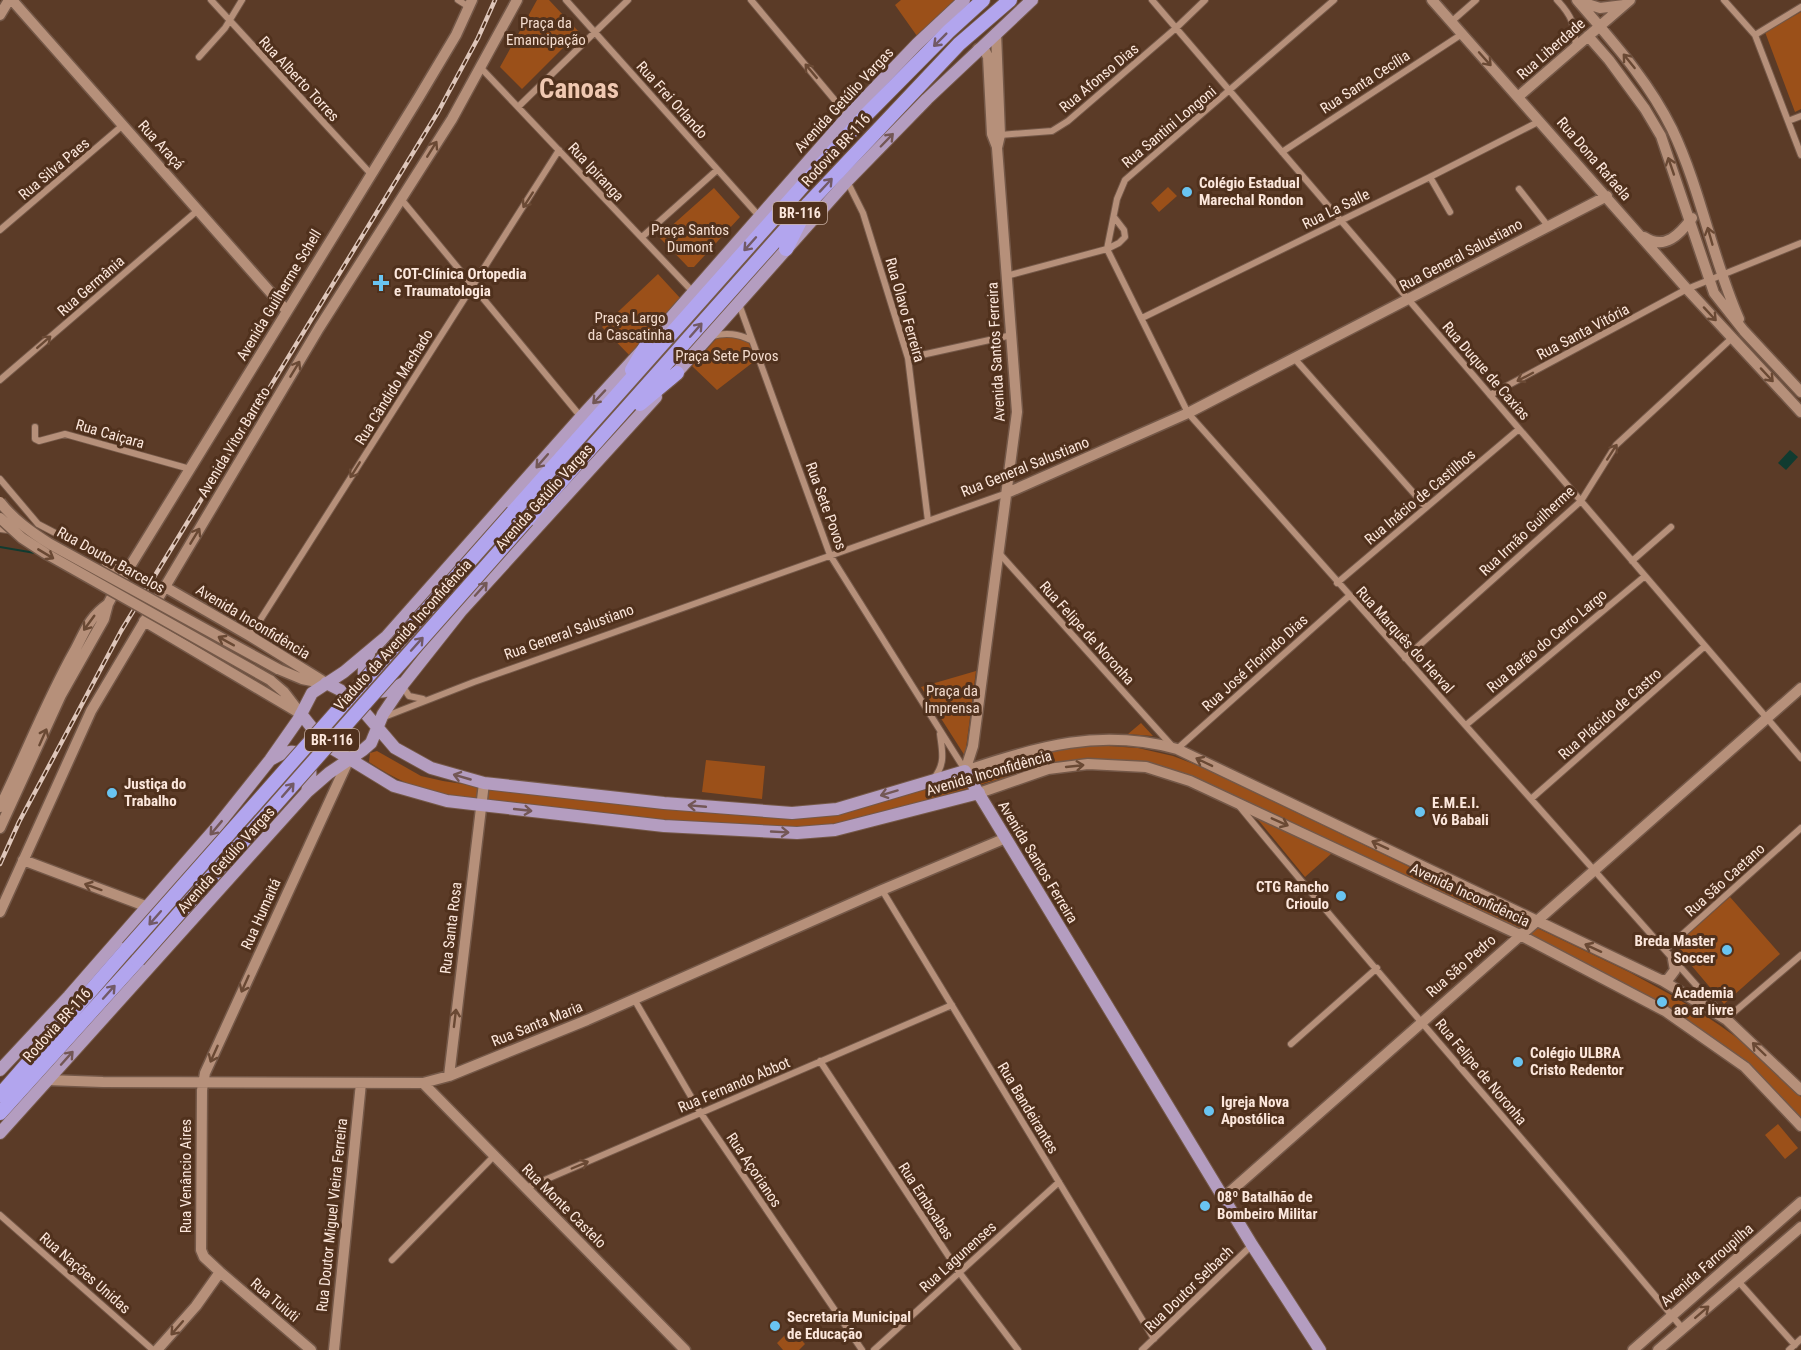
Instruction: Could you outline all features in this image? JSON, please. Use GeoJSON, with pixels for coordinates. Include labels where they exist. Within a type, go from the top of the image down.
{"type":"FeatureCollection","features":[{"type":"Feature","properties":{"kind":"highway","name":"Rodovia BR-116"},"geometry":{"type":"LineString","coordinates":[[513,512],[863,118],[983,0]]}},
{"type":"Feature","properties":{"kind":"highway","name":"Rodovia BR-116"},"geometry":{"type":"LineString","coordinates":[[527,520],[809,203],[959,44],[1010,0]]}},
{"type":"Feature","properties":{"kind":"highway","name":"BR-116"},"geometry":{"type":"LineString","coordinates":[[959,44],[966,45],[973,41],[1019,0]]}},
{"type":"Feature","properties":{"kind":"highway"},"geometry":{"type":"LineString","coordinates":[[786,249],[809,203]]}},
{"type":"Feature","properties":{"kind":"highway","name":"BR-116"},"geometry":{"type":"LineString","coordinates":[[612,401],[646,346]]}},
{"type":"Feature","properties":{"kind":"highway","name":"BR-116"},"geometry":{"type":"LineString","coordinates":[[602,437],[677,373]]}},
{"type":"Feature","properties":{"kind":"highway","name":"Viaduto da Avenida Inconfidência"},"geometry":{"type":"LineString","coordinates":[[128,948],[513,512]]}},
{"type":"Feature","properties":{"kind":"highway","name":"Viaduto da Avenida Inconfidência"},"geometry":{"type":"LineString","coordinates":[[138,960],[527,520]]}},
{"type":"Feature","properties":{"kind":"highway","name":"Rodovia BR-116"},"geometry":{"type":"LineString","coordinates":[[0,1095],[128,948]]}},
{"type":"Feature","properties":{"kind":"highway","name":"Rodovia BR-116"},"geometry":{"type":"LineString","coordinates":[[0,1113],[138,960]]}},
{"type":"Feature","properties":{"kind":"main road"},"geometry":{"type":"LineString","coordinates":[[0,15],[10,0]]}},
{"type":"Feature","properties":{"kind":"main road","name":"Rua Araçá"},"geometry":{"type":"LineString","coordinates":[[10,0],[287,311]]}},
{"type":"Feature","properties":{"kind":"main road","name":"Avenida Vitor Barreto"},"geometry":{"type":"LineString","coordinates":[[0,912],[92,711],[319,328],[452,119],[517,0]]}},
{"type":"Feature","properties":{"kind":"main road","name":"Avenida Getúlio Vargas"},"geometry":{"type":"LineString","coordinates":[[0,1070],[215,829],[270,760],[301,714],[308,698],[316,689],[344,672],[371,651],[394,628],[848,116],[917,44],[964,0]]}},
{"type":"Feature","properties":{"kind":"main road","name":"Avenida Getúlio Vargas"},"geometry":{"type":"LineString","coordinates":[[0,1133],[307,792],[329,773],[367,747],[403,684],[461,611],[786,249],[848,181],[978,49],[1032,0]]}},
{"type":"Feature","properties":{"kind":"main road","name":"Rua Dona Rafaela"},"geometry":{"type":"LineString","coordinates":[[1432,0],[1688,289],[1801,412]]}},
{"type":"Feature","properties":{"kind":"main road"},"geometry":{"type":"LineString","coordinates":[[1577,0],[1600,8],[1627,2]]}},
{"type":"Feature","properties":{"kind":"main road"},"geometry":{"type":"LineString","coordinates":[[1577,0],[1630,62],[1658,103],[1672,130],[1701,207],[1721,276],[1744,331]]}},
{"type":"Feature","properties":{"kind":"main road","name":"Rua Liberdade"},"geometry":{"type":"LineString","coordinates":[[1519,96],[1627,2]]}},
{"type":"Feature","properties":{"kind":"main road","name":"Avenida Guilherme Schell"},"geometry":{"type":"LineString","coordinates":[[0,828],[81,649],[88,624],[108,604],[456,35],[470,4]]}},
{"type":"Feature","properties":{"kind":"main road","name":"Avenida Santos Ferreira"},"geometry":{"type":"LineString","coordinates":[[996,33],[996,135]]}},
{"type":"Feature","properties":{"kind":"main road"},"geometry":{"type":"LineString","coordinates":[[1588,36],[1645,109],[1661,136],[1714,292],[1744,331],[1801,392]]}},
{"type":"Feature","properties":{"kind":"main road","name":"Avenida Santos Ferreira"},"geometry":{"type":"LineString","coordinates":[[978,49],[985,51],[988,57],[1017,412],[973,746],[965,771],[1223,1198],[1320,1350]]}},
{"type":"Feature","properties":{"kind":"main road","name":"Rua General Salustiano"},"geometry":{"type":"LineString","coordinates":[[1007,493],[1188,413],[1606,196]]}},
{"type":"Feature","properties":{"kind":"main road"},"geometry":{"type":"LineString","coordinates":[[1641,235],[1656,242],[1665,242],[1679,234],[1701,207]]}},
{"type":"Feature","properties":{"kind":"main road","name":"Rua Doutor Barcelos"},"geometry":{"type":"LineString","coordinates":[[0,502],[9,514],[29,531],[50,544],[278,669]]}},
{"type":"Feature","properties":{"kind":"main road","name":"Rua Doutor Barcelos"},"geometry":{"type":"LineString","coordinates":[[0,518],[22,538],[45,553],[270,680]]}},
{"type":"Feature","properties":{"kind":"main road"},"geometry":{"type":"LineString","coordinates":[[105,559],[118,585]]}},
{"type":"Feature","properties":{"kind":"main road","name":"Avenida Inconfidência"},"geometry":{"type":"LineString","coordinates":[[165,587],[351,698],[379,723],[395,747],[419,762],[431,768],[489,784],[664,803],[792,813],[837,809],[1035,748],[1078,740],[1127,740],[1175,748],[1663,981],[1727,1020],[1799,1084]]}},
{"type":"Feature","properties":{"kind":"main road","name":"Avenida Inconfidência"},"geometry":{"type":"LineString","coordinates":[[144,621],[301,714]]}},
{"type":"Feature","properties":{"kind":"main road","name":"Avenida Guilherme Schell"},"geometry":{"type":"LineString","coordinates":[[0,807],[53,690],[81,649]]}},
{"type":"Feature","properties":{"kind":"main road"},"geometry":{"type":"LineString","coordinates":[[371,651],[362,672],[364,680],[370,687],[378,691],[387,691],[403,684]]}},
{"type":"Feature","properties":{"kind":"main road","name":"Avenida Inconfidência"},"geometry":{"type":"LineString","coordinates":[[278,669],[302,679],[326,683]]}},
{"type":"Feature","properties":{"kind":"main road","name":"Avenida Inconfidência"},"geometry":{"type":"LineString","coordinates":[[270,680],[284,692],[325,744],[394,786],[447,801],[664,826],[797,833],[835,830],[979,792],[1048,769],[1088,764],[1146,767],[1190,781],[1520,935],[1665,1011],[1745,1066],[1801,1126]]}},
{"type":"Feature","properties":{"kind":"main road","name":"Rua São Pedro"},"geometry":{"type":"LineString","coordinates":[[1223,1198],[1801,688]]}},
{"type":"Feature","properties":{"kind":"main road"},"geometry":{"type":"LineString","coordinates":[[270,760],[287,752],[297,753],[306,759],[312,770],[307,792]]}},
{"type":"Feature","properties":{"kind":"main road","name":"Rua Humaitá"},"geometry":{"type":"LineString","coordinates":[[203,1082],[349,759]]}},
{"type":"Feature","properties":{"kind":"main road"},"geometry":{"type":"LineString","coordinates":[[486,806],[490,802],[489,784]]}},
{"type":"Feature","properties":{"kind":"main road","name":"Rua Santa Rosa"},"geometry":{"type":"LineString","coordinates":[[449,1076],[486,806]]}},
{"type":"Feature","properties":{"kind":"main road","name":"Rua Santa Maria"},"geometry":{"type":"LineString","coordinates":[[47,1080],[423,1083],[449,1076],[634,999],[1006,838]]}},
{"type":"Feature","properties":{"kind":"main road"},"geometry":{"type":"LineString","coordinates":[[23,860],[147,907]]}},
{"type":"Feature","properties":{"kind":"main road"},"geometry":{"type":"LineString","coordinates":[[1663,981],[1670,978],[1675,970],[1673,959]]}},
{"type":"Feature","properties":{"kind":"main road","name":"Rua Venâncio Aires"},"geometry":{"type":"LineString","coordinates":[[203,1082],[200,1182],[201,1250],[204,1257],[220,1272]]}},
{"type":"Feature","properties":{"kind":"main road","name":"Rua Doutor Miguel Vieira Ferreira"},"geometry":{"type":"LineString","coordinates":[[334,1350],[361,1083]]}},
{"type":"Feature","properties":{"kind":"main road","name":"Rua Monte Castelo"},"geometry":{"type":"LineString","coordinates":[[423,1083],[685,1350]]}},
{"type":"Feature","properties":{"kind":"main road","name":"Avenida Farroupilha"},"geometry":{"type":"LineString","coordinates":[[1633,1350],[1801,1202]]}},
{"type":"Feature","properties":{"kind":"main road"},"geometry":{"type":"LineString","coordinates":[[1658,1350],[1801,1227]]}},
{"type":"Feature","properties":{"kind":"main road"},"geometry":{"type":"LineString","coordinates":[[155,1350],[196,1306],[220,1272]]}},
{"type":"Feature","properties":{"kind":"main road","name":"Rua Tuiuti"},"geometry":{"type":"LineString","coordinates":[[220,1272],[311,1350]]}},
{"type":"Feature","properties":{"kind":"street","name":"Rua Alberto Torres"},"geometry":{"type":"LineString","coordinates":[[211,0],[370,173]]}},
{"type":"Feature","properties":{"kind":"street"},"geometry":{"type":"LineString","coordinates":[[199,57],[229,21],[242,0]]}},
{"type":"Feature","properties":{"kind":"street"},"geometry":{"type":"LineString","coordinates":[[458,0],[470,4]]}},
{"type":"Feature","properties":{"kind":"street","name":"Rua Frei Orlando"},"geometry":{"type":"LineString","coordinates":[[566,0],[759,216]]}},
{"type":"Feature","properties":{"kind":"street"},"geometry":{"type":"LineString","coordinates":[[518,107],[628,0]]}},
{"type":"Feature","properties":{"kind":"street"},"geometry":{"type":"LineString","coordinates":[[751,0],[848,116]]}},
{"type":"Feature","properties":{"kind":"street","name":"Rua Duque de Caxias"},"geometry":{"type":"LineString","coordinates":[[1152,0],[1801,758]]}},
{"type":"Feature","properties":{"kind":"street","name":"Rua Afonso Dias"},"geometry":{"type":"LineString","coordinates":[[996,135],[1052,131],[1068,121],[1205,0]]}},
{"type":"Feature","properties":{"kind":"street","name":"Rua Santini Longoni"},"geometry":{"type":"LineString","coordinates":[[1107,249],[1117,199],[1125,180],[1334,0]]}},
{"type":"Feature","properties":{"kind":"street"},"geometry":{"type":"LineString","coordinates":[[1451,21],[1476,0]]}},
{"type":"Feature","properties":{"kind":"street"},"geometry":{"type":"LineString","coordinates":[[1557,0],[1574,22],[1576,47]]}},
{"type":"Feature","properties":{"kind":"street"},"geometry":{"type":"LineString","coordinates":[[1724,0],[1755,35],[1801,155]]}},
{"type":"Feature","properties":{"kind":"street"},"geometry":{"type":"LineString","coordinates":[[1755,35],[1801,7]]}},
{"type":"Feature","properties":{"kind":"street","name":"Rua Santa Cecília"},"geometry":{"type":"LineString","coordinates":[[1282,152],[1462,33]]}},
{"type":"Feature","properties":{"kind":"street","name":"Rua Ipiranga"},"geometry":{"type":"LineString","coordinates":[[481,68],[693,292]]}},
{"type":"Feature","properties":{"kind":"street"},"geometry":{"type":"LineString","coordinates":[[1788,121],[1801,116]]}},
{"type":"Feature","properties":{"kind":"street","name":"Rua La Salle"},"geometry":{"type":"LineString","coordinates":[[1142,318],[1540,121]]}},
{"type":"Feature","properties":{"kind":"street","name":"Rua Silva Paes"},"geometry":{"type":"LineString","coordinates":[[0,230],[123,125]]}},
{"type":"Feature","properties":{"kind":"street","name":"Rua Cândido Machado"},"geometry":{"type":"LineString","coordinates":[[250,636],[560,150]]}},
{"type":"Feature","properties":{"kind":"street"},"geometry":{"type":"LineString","coordinates":[[642,237],[717,170]]}},
{"type":"Feature","properties":{"kind":"street"},"geometry":{"type":"LineString","coordinates":[[1430,177],[1450,212]]}},
{"type":"Feature","properties":{"kind":"street","name":"Rua Olavo Ferreira"},"geometry":{"type":"LineString","coordinates":[[848,181],[863,213],[908,358],[928,521]]}},
{"type":"Feature","properties":{"kind":"street"},"geometry":{"type":"LineString","coordinates":[[1519,189],[1548,226]]}},
{"type":"Feature","properties":{"kind":"street"},"geometry":{"type":"LineString","coordinates":[[401,199],[581,417]]}},
{"type":"Feature","properties":{"kind":"street","name":"Rua Germânia"},"geometry":{"type":"LineString","coordinates":[[0,380],[198,210]]}},
{"type":"Feature","properties":{"kind":"street"},"geometry":{"type":"LineString","coordinates":[[1006,276],[1107,249],[1119,243],[1125,237],[1124,230],[1114,217]]}},
{"type":"Feature","properties":{"kind":"street","name":"Rua Santa Vitória"},"geometry":{"type":"LineString","coordinates":[[1490,395],[1688,289],[1801,243]]}},
{"type":"Feature","properties":{"kind":"street","name":"Rua Marquês do Herval"},"geometry":{"type":"LineString","coordinates":[[1107,249],[1188,413],[1727,1020]]}},
{"type":"Feature","properties":{"kind":"street","name":"Rua Sete Povos"},"geometry":{"type":"LineString","coordinates":[[738,303],[830,555],[965,771]]}},
{"type":"Feature","properties":{"kind":"street"},"geometry":{"type":"LineString","coordinates":[[709,337],[725,333],[751,340]]}},
{"type":"Feature","properties":{"kind":"street"},"geometry":{"type":"LineString","coordinates":[[908,358],[1012,336]]}},
{"type":"Feature","properties":{"kind":"street","name":"Rua Irmão Guilherme"},"geometry":{"type":"LineString","coordinates":[[1405,658],[1581,501],[1616,444],[1732,338]]}},
{"type":"Feature","properties":{"kind":"street"},"geometry":{"type":"LineString","coordinates":[[1294,358],[1426,507]]}},
{"type":"Feature","properties":{"kind":"street","name":"Rua Caiçara"},"geometry":{"type":"LineString","coordinates":[[35,427],[33,435],[39,441],[65,434],[190,469]]}},
{"type":"Feature","properties":{"kind":"street","name":"Rua Inácio de Castilhos"},"geometry":{"type":"LineString","coordinates":[[1337,583],[1519,429]]}},
{"type":"Feature","properties":{"kind":"street"},"geometry":{"type":"LineString","coordinates":[[0,479],[38,524],[105,559],[129,567]]}},
{"type":"Feature","properties":{"kind":"street","name":"Rua General Salustiano"},"geometry":{"type":"LineString","coordinates":[[379,723],[426,699],[1007,493]]}},
{"type":"Feature","properties":{"kind":"street"},"geometry":{"type":"LineString","coordinates":[[0,529],[16,531],[38,524]]}},
{"type":"Feature","properties":{"kind":"street"},"geometry":{"type":"LineString","coordinates":[[1632,561],[1671,527]]}},
{"type":"Feature","properties":{"kind":"street","name":"Rua Felipe de Noronha"},"geometry":{"type":"LineString","coordinates":[[999,553],[1175,748]]}},
{"type":"Feature","properties":{"kind":"street","name":"Rua Barão do Cerro Largo"},"geometry":{"type":"LineString","coordinates":[[1466,725],[1645,576]]}},
{"type":"Feature","properties":{"kind":"street","name":"Rua José Florindo Dias"},"geometry":{"type":"LineString","coordinates":[[1175,748],[1349,596]]}},
{"type":"Feature","properties":{"kind":"street","name":"Rua Plácido de Castro"},"geometry":{"type":"LineString","coordinates":[[1531,799],[1705,646]]}},
{"type":"Feature","properties":{"kind":"street"},"geometry":{"type":"LineString","coordinates":[[403,684],[409,696],[426,699]]}},
{"type":"Feature","properties":{"kind":"street"},"geometry":{"type":"LineString","coordinates":[[1152,744],[1159,729]]}},
{"type":"Feature","properties":{"kind":"street","name":"Rua Sete Povos"},"geometry":{"type":"LineString","coordinates":[[932,780],[942,766],[943,759],[939,730]]}},
{"type":"Feature","properties":{"kind":"street","name":"Rua Felipe de Noronha"},"geometry":{"type":"LineString","coordinates":[[1238,804],[1318,902],[1377,968],[1683,1329]]}},
{"type":"Feature","properties":{"kind":"street","name":"Rua São Caetano"},"geometry":{"type":"LineString","coordinates":[[1665,950],[1801,828]]}},
{"type":"Feature","properties":{"kind":"street","name":"Rua Bandeirantes"},"geometry":{"type":"LineString","coordinates":[[882,890],[1154,1339]]}},
{"type":"Feature","properties":{"kind":"street"},"geometry":{"type":"LineString","coordinates":[[1727,1020],[1801,955]]}},
{"type":"Feature","properties":{"kind":"street"},"geometry":{"type":"LineString","coordinates":[[1291,1044],[1377,968]]}},
{"type":"Feature","properties":{"kind":"street","name":"Rua Açorianos"},"geometry":{"type":"LineString","coordinates":[[634,999],[700,1112],[862,1350]]}},
{"type":"Feature","properties":{"kind":"street","name":"Rua Fernando Abbot"},"geometry":{"type":"LineString","coordinates":[[526,1188],[952,1005]]}},
{"type":"Feature","properties":{"kind":"street","name":"Rua Emboabas"},"geometry":{"type":"LineString","coordinates":[[820,1061],[958,1272],[1018,1350]]}},
{"type":"Feature","properties":{"kind":"street"},"geometry":{"type":"LineString","coordinates":[[392,1260],[494,1156]]}},
{"type":"Feature","properties":{"kind":"street","name":"Rua Lagunenses"},"geometry":{"type":"LineString","coordinates":[[874,1350],[1059,1182]]}},
{"type":"Feature","properties":{"kind":"street","name":"Rua Nações Unidas"},"geometry":{"type":"LineString","coordinates":[[0,1215],[155,1350]]}},
{"type":"Feature","properties":{"kind":"street","name":"Rua Doutor Selbach"},"geometry":{"type":"LineString","coordinates":[[1142,1350],[1252,1245]]}},
{"type":"Feature","properties":{"kind":"street"},"geometry":{"type":"LineString","coordinates":[[1738,1281],[1795,1345]]}},
{"type":"Feature","properties":{"kind":"street"},"geometry":{"type":"LineString","coordinates":[[1789,1350],[1801,1340]]}},
{"type":"Feature","properties":{"kind":"green space","name":"Praça da Emancipação"},"geometry":{"type":"Polygon","coordinates":[[[537,0],[549,0],[579,32],[522,89],[500,67],[537,0]]]}},
{"type":"Feature","properties":{"kind":"green space"},"geometry":{"type":"Polygon","coordinates":[[[901,0],[955,0],[955,2],[917,36],[895,5],[901,0]]]}},
{"type":"Feature","properties":{"kind":"green space"},"geometry":{"type":"Polygon","coordinates":[[[1801,12],[1801,109],[1795,112],[1765,32],[1801,12]]]}},
{"type":"Feature","properties":{"kind":"green space"},"geometry":{"type":"Polygon","coordinates":[[[1168,187],[1177,196],[1159,212],[1151,203],[1168,187]]]}},
{"type":"Feature","properties":{"kind":"green space","name":"Praça Santos Dumont"},"geometry":{"type":"Polygon","coordinates":[[[714,188],[740,217],[694,267],[688,267],[659,237],[714,188]]]}},
{"type":"Feature","properties":{"kind":"green space","name":"Praça Largo da Cascatinha"},"geometry":{"type":"Polygon","coordinates":[[[658,274],[681,299],[631,357],[602,327],[658,274]]]}},
{"type":"Feature","properties":{"kind":"green space","name":"Praça Sete Povos"},"geometry":{"type":"Polygon","coordinates":[[[725,336],[748,341],[756,360],[717,390],[692,366],[716,339],[725,336]]]}},
{"type":"Feature","properties":{"kind":"green space","name":"Praça da Imprensa"},"geometry":{"type":"Polygon","coordinates":[[[976,671],[965,756],[921,687],[976,671]]]}},
{"type":"Feature","properties":{"kind":"green space"},"geometry":{"type":"Polygon","coordinates":[[[1141,723],[1153,736],[1128,734],[1141,723]]]}},
{"type":"Feature","properties":{"kind":"green space"},"geometry":{"type":"Polygon","coordinates":[[[1094,745],[1138,748],[1173,756],[1199,766],[1629,972],[1712,1020],[1758,1055],[1801,1097],[1801,1118],[1747,1063],[1666,1008],[1145,764],[1047,765],[837,827],[797,829],[666,822],[448,798],[407,783],[369,762],[370,753],[377,751],[421,776],[443,781],[502,790],[790,818],[1048,751],[1094,745]]]}},
{"type":"Feature","properties":{"kind":"green space"},"geometry":{"type":"Polygon","coordinates":[[[706,760],[765,766],[762,799],[702,792],[706,760]]]}},
{"type":"Feature","properties":{"kind":"green space"},"geometry":{"type":"Polygon","coordinates":[[[1255,816],[1332,853],[1305,877],[1255,816]]]}},
{"type":"Feature","properties":{"kind":"green space","name":"Breda Master Soccer"},"geometry":{"type":"Polygon","coordinates":[[[1730,897],[1780,954],[1724,1004],[1675,946],[1730,897]]]}},
{"type":"Feature","properties":{"kind":"green space"},"geometry":{"type":"Polygon","coordinates":[[[1778,1124],[1798,1148],[1785,1159],[1765,1135],[1778,1124]]]}},
{"type":"Feature","properties":{"kind":"green space"},"geometry":{"type":"Polygon","coordinates":[[[791,1329],[805,1344],[799,1350],[783,1350],[777,1343],[791,1329]]]}},
{"type":"Feature","properties":{"kind":"water"},"geometry":{"type":"Polygon","coordinates":[[[1790,450],[1798,457],[1786,470],[1778,463],[1790,450]]]}},
{"type":"Feature","properties":{"kind":"waterway"},"geometry":{"type":"LineString","coordinates":[[0,547],[35,553]]}},
{"type":"Feature","properties":{"kind":"railway"},"geometry":{"type":"LineString","coordinates":[[0,864],[19,822],[121,631],[438,112],[478,38],[495,0]]}},
{"type":"Feature","properties":{"kind":"place","name":"Colégio Estadual Marechal Rondon"},"geometry":{"type":"Point","coordinates":[1187,192]}},
{"type":"Feature","properties":{"kind":"place","name":"COT-Clínica Ortopedia e Traumatologia"},"geometry":{"type":"Point","coordinates":[381,283]}},
{"type":"Feature","properties":{"kind":"place","name":"Justiça do Trabalho"},"geometry":{"type":"Point","coordinates":[112,793]}},
{"type":"Feature","properties":{"kind":"place","name":"E.M.E.I. Vó Babali"},"geometry":{"type":"Point","coordinates":[1420,812]}},
{"type":"Feature","properties":{"kind":"place","name":"CTG Rancho Crioulo"},"geometry":{"type":"Point","coordinates":[1341,896]}},
{"type":"Feature","properties":{"kind":"place","name":"Breda Master Soccer"},"geometry":{"type":"Point","coordinates":[1727,950]}},
{"type":"Feature","properties":{"kind":"place","name":"Academia ao ar livre"},"geometry":{"type":"Point","coordinates":[1662,1002]}},
{"type":"Feature","properties":{"kind":"place","name":"Colégio ULBRA Cristo Redentor"},"geometry":{"type":"Point","coordinates":[1518,1062]}},
{"type":"Feature","properties":{"kind":"place","name":"Igreja Nova Apostólica"},"geometry":{"type":"Point","coordinates":[1209,1111]}},
{"type":"Feature","properties":{"kind":"place","name":"08º Batalhão de Bombeiro Militar"},"geometry":{"type":"Point","coordinates":[1205,1206]}},
{"type":"Feature","properties":{"kind":"place","name":"Secretaria Municipal de Educação"},"geometry":{"type":"Point","coordinates":[775,1326]}},
{"type":"Feature","properties":{"kind":"district","name":"Canoas"},"geometry":{"type":"Point","coordinates":[579,89]}}]}
